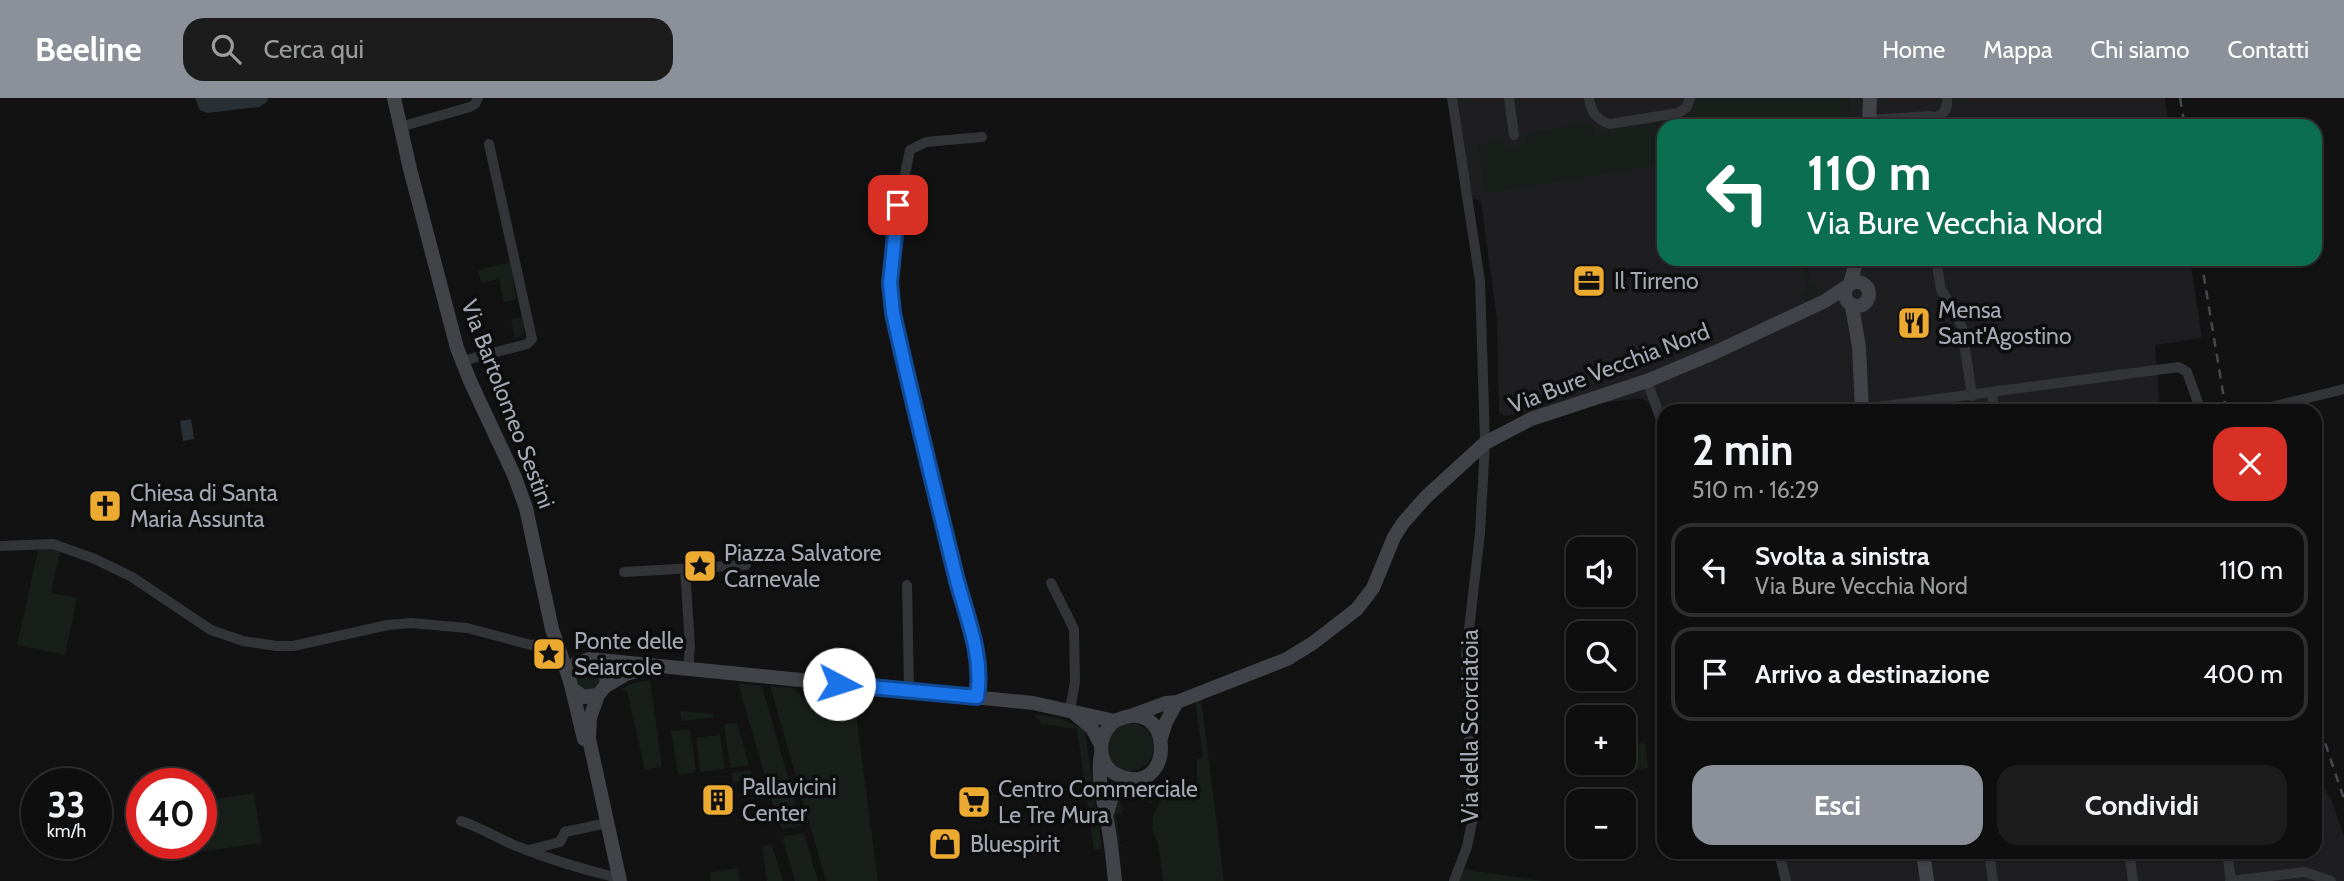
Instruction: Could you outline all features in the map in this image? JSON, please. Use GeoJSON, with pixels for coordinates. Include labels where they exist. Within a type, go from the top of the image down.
{"type":"FeatureCollection","features":[{"type":"Feature","properties":{"kind":"street","name":"Via Bartolomeo Sestini"},"geometry":{"type":"LineString","coordinates":[[394,98],[447,312],[462,361],[514,475],[526,508],[557,644],[571,684],[586,749],[593,763]]}},
{"type":"Feature","properties":{"kind":"street"},"geometry":{"type":"LineString","coordinates":[[400,127],[470,107],[478,98]]}},
{"type":"Feature","properties":{"kind":"street","name":"Via della Scorciatoia"},"geometry":{"type":"LineString","coordinates":[[1452,98],[1480,281],[1485,443],[1480,533],[1466,656],[1473,817],[1467,847],[1454,881]]}},
{"type":"Feature","properties":{"kind":"street"},"geometry":{"type":"LineString","coordinates":[[1509,98],[1514,135]]}},
{"type":"Feature","properties":{"kind":"street"},"geometry":{"type":"LineString","coordinates":[[1589,98],[1594,115],[1602,122],[1610,124],[1678,113],[1687,107],[1690,98]]}},
{"type":"Feature","properties":{"kind":"street"},"geometry":{"type":"LineString","coordinates":[[1869,119],[1870,98]]}},
{"type":"Feature","properties":{"kind":"street"},"geometry":{"type":"LineString","coordinates":[[1938,119],[1947,101]]}},
{"type":"Feature","properties":{"kind":"street"},"geometry":{"type":"LineString","coordinates":[[1902,119],[1927,116],[1932,119]]}},
{"type":"Feature","properties":{"kind":"street"},"geometry":{"type":"LineString","coordinates":[[977,697],[979,661],[957,582],[905,365],[893,313],[890,283],[896,218],[910,150],[926,142],[982,136]]}},
{"type":"Feature","properties":{"kind":"street"},"geometry":{"type":"LineString","coordinates":[[462,361],[527,344],[532,339],[489,145]]}},
{"type":"Feature","properties":{"kind":"street"},"geometry":{"type":"LineString","coordinates":[[1856,266],[1854,295],[1862,404]]}},
{"type":"Feature","properties":{"kind":"street"},"geometry":{"type":"LineString","coordinates":[[1854,295],[1862,266]]}},
{"type":"Feature","properties":{"kind":"street"},"geometry":{"type":"LineString","coordinates":[[1937,266],[1941,290],[1956,312],[1962,328],[1972,396]]}},
{"type":"Feature","properties":{"kind":"street","name":"Via Bure Vecchia Nord"},"geometry":{"type":"LineString","coordinates":[[1130,716],[1166,703],[1177,702],[1287,659],[1313,643],[1357,609],[1373,588],[1394,537],[1403,523],[1426,497],[1485,443],[1531,419],[1647,382],[1825,302],[1854,295]]}},
{"type":"Feature","properties":{"kind":"street"},"geometry":{"type":"LineString","coordinates":[[1909,404],[2179,367],[2187,372],[2198,404]]}},
{"type":"Feature","properties":{"kind":"street"},"geometry":{"type":"LineString","coordinates":[[1647,382],[1657,409]]}},
{"type":"Feature","properties":{"kind":"street"},"geometry":{"type":"LineString","coordinates":[[2282,404],[2344,388]]}},
{"type":"Feature","properties":{"kind":"street"},"geometry":{"type":"LineString","coordinates":[[1992,393],[1993,404]]}},
{"type":"Feature","properties":{"kind":"street"},"geometry":{"type":"LineString","coordinates":[[0,546],[53,544],[95,559],[132,577],[211,630],[243,641],[293,646],[388,625],[411,623],[467,628],[531,645],[557,644],[606,669],[608,676],[589,723],[593,763],[620,880]]}},
{"type":"Feature","properties":{"kind":"street"},"geometry":{"type":"LineString","coordinates":[[624,572],[746,565]]}},
{"type":"Feature","properties":{"kind":"street"},"geometry":{"type":"LineString","coordinates":[[685,569],[690,646],[688,669]]}},
{"type":"Feature","properties":{"kind":"street"},"geometry":{"type":"LineString","coordinates":[[1051,583],[1074,629],[1075,682],[1070,710]]}},
{"type":"Feature","properties":{"kind":"street"},"geometry":{"type":"LineString","coordinates":[[907,584],[909,690]]}},
{"type":"Feature","properties":{"kind":"street"},"geometry":{"type":"LineString","coordinates":[[658,666],[631,672],[602,690],[584,697],[571,684],[573,666],[589,660],[658,666],[1033,702],[1115,721]]}},
{"type":"Feature","properties":{"kind":"street"},"geometry":{"type":"LineString","coordinates":[[1107,818],[1112,796],[1130,779],[1144,776],[1156,767],[1162,753],[1161,738],[1166,722],[1177,702]]}},
{"type":"Feature","properties":{"kind":"street"},"geometry":{"type":"LineString","coordinates":[[1070,710],[1089,724],[1104,762],[1113,773],[1130,779]]}},
{"type":"Feature","properties":{"kind":"street"},"geometry":{"type":"LineString","coordinates":[[1115,881],[1099,773],[1105,731],[1115,721],[1130,716],[1147,720],[1156,728],[1161,738]]}},
{"type":"Feature","properties":{"kind":"street"},"geometry":{"type":"LineString","coordinates":[[461,821],[487,830],[527,850],[620,880]]}},
{"type":"Feature","properties":{"kind":"street"},"geometry":{"type":"LineString","coordinates":[[527,850],[560,842],[565,832],[607,823]]}},
{"type":"Feature","properties":{"kind":"street"},"geometry":{"type":"LineString","coordinates":[[1780,859],[1786,881]]}},
{"type":"Feature","properties":{"kind":"street"},"geometry":{"type":"LineString","coordinates":[[1924,859],[1927,881]]}},
{"type":"Feature","properties":{"kind":"street"},"geometry":{"type":"LineString","coordinates":[[1990,859],[1993,881]]}},
{"type":"Feature","properties":{"kind":"street"},"geometry":{"type":"LineString","coordinates":[[2130,859],[2133,881]]}},
{"type":"Feature","properties":{"kind":"street"},"geometry":{"type":"LineString","coordinates":[[2228,859],[2230,881],[2308,872],[2331,881]]}},
{"type":"Feature","properties":{"kind":"shaded area"},"geometry":{"type":"Polygon","coordinates":[[[195,98],[268,98],[267,102],[259,107],[207,113],[200,110],[195,98]]]}},
{"type":"Feature","properties":{"kind":"shaded area"},"geometry":{"type":"Polygon","coordinates":[[[1448,98],[2165,98],[2168,119],[1657,119],[1657,266],[2191,266],[2202,338],[2155,345],[2159,404],[1657,404],[1657,421],[1651,403],[1641,398],[1504,416],[1499,412],[1497,319],[1481,201],[1463,195],[1448,98]]]}},
{"type":"Feature","properties":{"kind":"shaded area"},"geometry":{"type":"Polygon","coordinates":[[[1697,98],[1850,98],[1850,119],[1670,119],[1689,116],[1697,98]]]}},
{"type":"Feature","properties":{"kind":"shaded area"},"geometry":{"type":"Polygon","coordinates":[[[1657,121],[1657,165],[1485,193],[1478,144],[1501,140],[1508,147],[1517,148],[1525,143],[1528,133],[1592,123],[1594,136],[1615,133],[1615,128],[1657,121]]]}},
{"type":"Feature","properties":{"kind":"shaded area"},"geometry":{"type":"Polygon","coordinates":[[[511,262],[516,300],[504,302],[499,279],[481,283],[478,270],[511,262]]]}},
{"type":"Feature","properties":{"kind":"shaded area"},"geometry":{"type":"Polygon","coordinates":[[[1803,266],[1809,266],[1811,281],[1816,284],[1819,297],[1806,302],[1800,295],[1807,288],[1803,266]]]}},
{"type":"Feature","properties":{"kind":"shaded area"},"geometry":{"type":"Polygon","coordinates":[[[523,317],[524,333],[515,339],[511,319],[523,317]]]}},
{"type":"Feature","properties":{"kind":"shaded area"},"geometry":{"type":"Polygon","coordinates":[[[191,419],[194,439],[183,441],[180,421],[191,419]]]}},
{"type":"Feature","properties":{"kind":"shaded area"},"geometry":{"type":"Polygon","coordinates":[[[39,546],[61,550],[51,593],[77,598],[65,655],[17,645],[39,546]]]}},
{"type":"Feature","properties":{"kind":"shaded area"},"geometry":{"type":"Polygon","coordinates":[[[588,665],[597,669],[601,678],[597,687],[588,691],[579,687],[575,678],[579,669],[588,665]]]}},
{"type":"Feature","properties":{"kind":"shaded area"},"geometry":{"type":"Polygon","coordinates":[[[650,680],[662,767],[645,770],[627,691],[620,690],[633,683],[650,680]]]}},
{"type":"Feature","properties":{"kind":"shaded area"},"geometry":{"type":"Polygon","coordinates":[[[738,683],[762,686],[802,826],[783,829],[779,825],[738,683]]]}},
{"type":"Feature","properties":{"kind":"shaded area"},"geometry":{"type":"Polygon","coordinates":[[[770,686],[793,688],[807,701],[861,706],[862,713],[856,714],[878,881],[826,881],[770,686]]]}},
{"type":"Feature","properties":{"kind":"shaded area"},"geometry":{"type":"Polygon","coordinates":[[[1201,699],[1224,881],[1163,881],[1158,843],[1152,829],[1153,816],[1165,791],[1197,783],[1197,759],[1203,758],[1195,700],[1201,699]]]}},
{"type":"Feature","properties":{"kind":"shaded area"},"geometry":{"type":"Polygon","coordinates":[[[680,711],[713,714],[714,717],[682,721],[680,711]]]}},
{"type":"Feature","properties":{"kind":"shaded area"},"geometry":{"type":"Polygon","coordinates":[[[1034,714],[1062,719],[1085,730],[1102,849],[1094,850],[1077,729],[1042,724],[1034,714]]]}},
{"type":"Feature","properties":{"kind":"shaded area"},"geometry":{"type":"Polygon","coordinates":[[[737,723],[749,765],[730,768],[724,724],[737,723]]]}},
{"type":"Feature","properties":{"kind":"shaded area"},"geometry":{"type":"Polygon","coordinates":[[[1130,723],[1147,730],[1154,747],[1147,764],[1130,771],[1113,764],[1106,747],[1113,730],[1130,723]]]}},
{"type":"Feature","properties":{"kind":"shaded area"},"geometry":{"type":"Polygon","coordinates":[[[690,729],[696,772],[678,775],[671,731],[690,729]]]}},
{"type":"Feature","properties":{"kind":"shaded area"},"geometry":{"type":"Polygon","coordinates":[[[720,735],[725,769],[700,772],[696,738],[720,735]]]}},
{"type":"Feature","properties":{"kind":"shaded area"},"geometry":{"type":"Polygon","coordinates":[[[1645,743],[1648,768],[1636,769],[1636,744],[1645,743]]]}},
{"type":"Feature","properties":{"kind":"shaded area"},"geometry":{"type":"Polygon","coordinates":[[[750,770],[753,779],[733,782],[731,773],[750,770]]]}},
{"type":"Feature","properties":{"kind":"shaded area"},"geometry":{"type":"Polygon","coordinates":[[[1152,775],[1157,790],[1150,805],[1147,794],[1120,798],[1122,813],[1116,814],[1120,844],[1127,845],[1119,846],[1113,811],[1122,790],[1152,775]]]}},
{"type":"Feature","properties":{"kind":"shaded area"},"geometry":{"type":"Polygon","coordinates":[[[2322,784],[2331,799],[2344,836],[2344,881],[1782,881],[1776,859],[2322,859],[2322,784]]]}},
{"type":"Feature","properties":{"kind":"shaded area"},"geometry":{"type":"Polygon","coordinates":[[[729,792],[730,805],[703,809],[701,796],[729,792]]]}},
{"type":"Feature","properties":{"kind":"shaded area"},"geometry":{"type":"Polygon","coordinates":[[[254,793],[262,843],[217,849],[217,799],[254,793]]]}},
{"type":"Feature","properties":{"kind":"shaded area"},"geometry":{"type":"Polygon","coordinates":[[[804,833],[818,881],[795,881],[783,841],[784,836],[804,833]]]}},
{"type":"Feature","properties":{"kind":"shaded area"},"geometry":{"type":"Polygon","coordinates":[[[772,845],[783,881],[767,881],[762,846],[772,845]]]}},
{"type":"Feature","properties":{"kind":"shaded area"},"geometry":{"type":"Polygon","coordinates":[[[738,868],[740,881],[711,881],[710,872],[738,868]]]}},
{"type":"Feature","properties":{"kind":"shaded area"},"geometry":{"type":"Polygon","coordinates":[[[1461,869],[1545,881],[1459,881],[1461,869]]]}},
{"type":"Feature","properties":{"kind":"railway"},"geometry":{"type":"LineString","coordinates":[[2180,98],[2184,119]]}},
{"type":"Feature","properties":{"kind":"railway"},"geometry":{"type":"LineString","coordinates":[[2202,266],[2225,404]]}},
{"type":"Feature","properties":{"kind":"railway"},"geometry":{"type":"LineString","coordinates":[[2322,734],[2344,799]]}},
{"type":"Feature","properties":{"kind":"place","name":"Il Tirreno"},"geometry":{"type":"Point","coordinates":[1589,281]}},
{"type":"Feature","properties":{"kind":"place","name":"Mensa Sant'Agostino"},"geometry":{"type":"Point","coordinates":[1914,323]}},
{"type":"Feature","properties":{"kind":"place","name":"Chiesa di Santa Maria Assunta"},"geometry":{"type":"Point","coordinates":[105,506]}},
{"type":"Feature","properties":{"kind":"place","name":"Piazza Salvatore Carnevale"},"geometry":{"type":"Point","coordinates":[700,566]}},
{"type":"Feature","properties":{"kind":"place","name":"Ponte delle Seiarcole"},"geometry":{"type":"Point","coordinates":[549,654]}},
{"type":"Feature","properties":{"kind":"place","name":"Pallavicini Center"},"geometry":{"type":"Point","coordinates":[718,800]}},
{"type":"Feature","properties":{"kind":"place","name":"Centro Commerciale Le Tre Mura"},"geometry":{"type":"Point","coordinates":[974,802]}},
{"type":"Feature","properties":{"kind":"place","name":"Bluespirit"},"geometry":{"type":"Point","coordinates":[945,844]}},
{"type":"Feature","properties":{"kind":"route"},"geometry":{"type":"LineString","coordinates":[[839,684],[977,697],[980,679],[979,661],[957,582],[893,313],[890,283],[898,205]]}}]}
